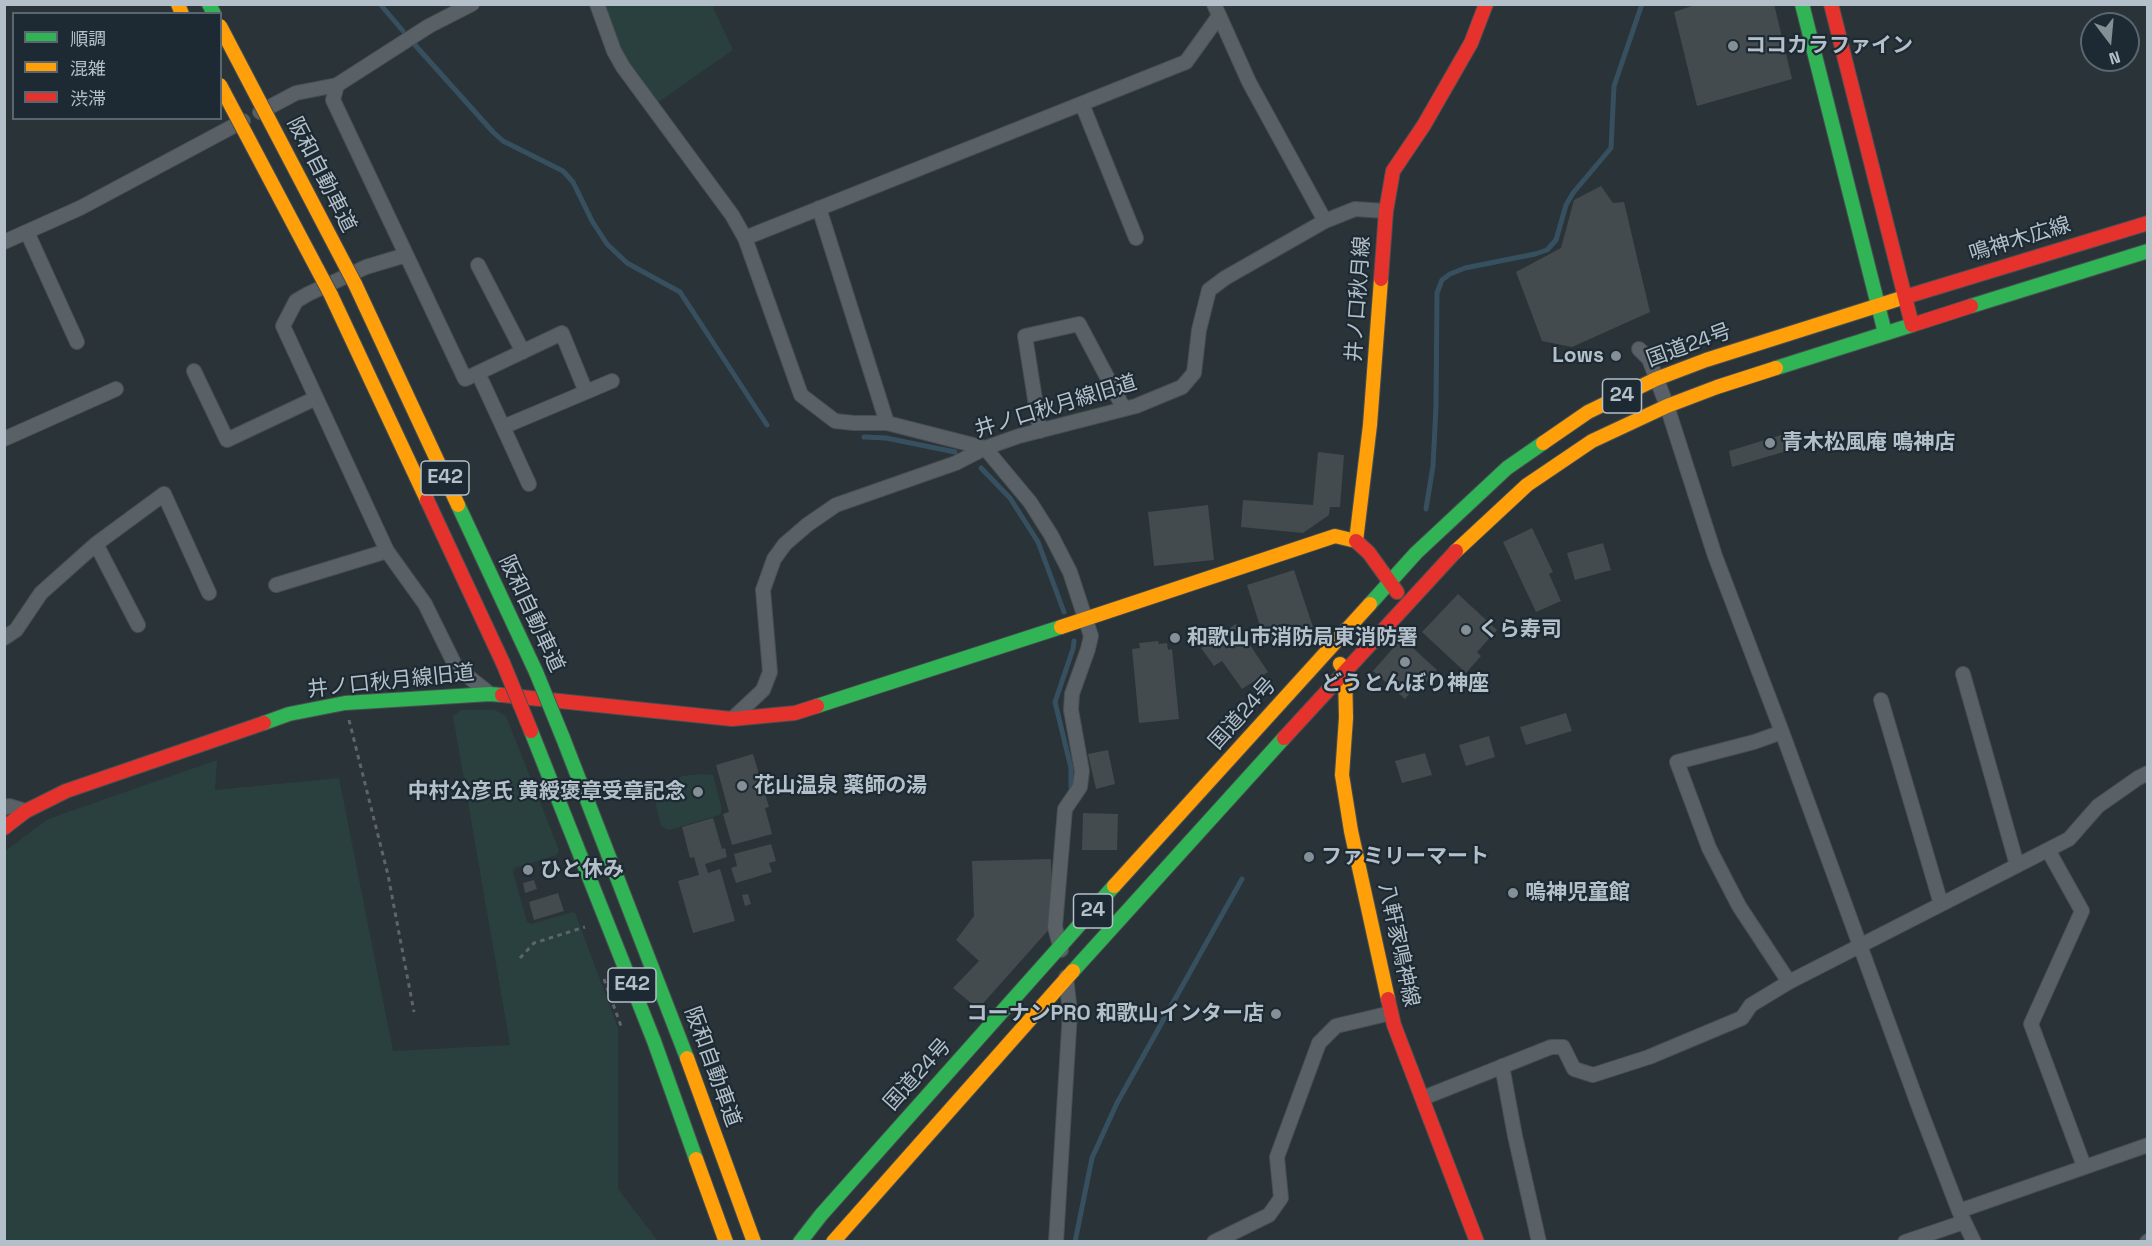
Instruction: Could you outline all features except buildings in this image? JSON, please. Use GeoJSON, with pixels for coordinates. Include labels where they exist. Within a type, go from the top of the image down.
{"type":"FeatureCollection","features":[{"type":"Feature","properties":{"kind":"main road","name":"井ノ口秋月線"},"geometry":{"type":"LineString","coordinates":[[1356,541],[1370,425],[1386,211],[1393,171],[1424,125],[1471,44],[1486,4]]}},
{"type":"Feature","properties":{"kind":"main road"},"geometry":{"type":"LineString","coordinates":[[1802,4],[1885,333]]}},
{"type":"Feature","properties":{"kind":"main road"},"geometry":{"type":"LineString","coordinates":[[1831,4],[1912,325],[2148,251]]}},
{"type":"Feature","properties":{"kind":"main road","name":"阪和自動車道"},"geometry":{"type":"LineString","coordinates":[[222,30],[355,284],[536,672],[676,1028],[754,1242]]}},
{"type":"Feature","properties":{"kind":"main road","name":"E42"},"geometry":{"type":"LineString","coordinates":[[222,89],[331,295],[503,663],[654,1041],[726,1242]]}},
{"type":"Feature","properties":{"kind":"main road","name":"鳴神木広線"},"geometry":{"type":"LineString","coordinates":[[1905,297],[2148,223]]}},
{"type":"Feature","properties":{"kind":"main road","name":"国道24号"},"geometry":{"type":"LineString","coordinates":[[800,1242],[820,1215],[1060,946],[1416,553],[1507,468],[1588,412],[1656,379],[1706,360],[1905,297]]}},
{"type":"Feature","properties":{"kind":"main road","name":"24"},"geometry":{"type":"LineString","coordinates":[[831,1242],[1345,670],[1479,528],[1527,485],[1592,441],[1667,406],[1718,387],[1912,325]]}},
{"type":"Feature","properties":{"kind":"main road","name":"井ノ口秋月線旧道"},"geometry":{"type":"LineString","coordinates":[[4,828],[26,812],[66,791],[289,714],[345,703],[490,693],[732,719],[795,713],[1086,620],[1335,536],[1356,541]]}},
{"type":"Feature","properties":{"kind":"main road"},"geometry":{"type":"LineString","coordinates":[[1356,541],[1369,553],[1389,583],[1407,603]]}},
{"type":"Feature","properties":{"kind":"main road"},"geometry":{"type":"LineString","coordinates":[[1328,651],[1345,670]]}},
{"type":"Feature","properties":{"kind":"main road","name":"八軒家鳴神線"},"geometry":{"type":"LineString","coordinates":[[1345,670],[1346,718],[1342,775],[1351,831],[1391,1012],[1477,1242]]}},
{"type":"Feature","properties":{"kind":"street"},"geometry":{"type":"LineString","coordinates":[[5,240],[80,208],[296,93],[337,85],[429,26],[472,4]]}},
{"type":"Feature","properties":{"kind":"street"},"geometry":{"type":"LineString","coordinates":[[597,4],[614,51],[623,67],[732,215],[745,237],[801,394],[835,420],[854,423],[887,423],[985,448],[1030,502],[1051,535],[1070,572],[1091,636],[1072,693],[1071,710],[1082,771],[1080,787],[1065,809],[1055,927],[1070,1012],[1056,1242]]}},
{"type":"Feature","properties":{"kind":"street"},"geometry":{"type":"LineString","coordinates":[[745,237],[1186,62],[1216,10]]}},
{"type":"Feature","properties":{"kind":"street"},"geometry":{"type":"LineString","coordinates":[[1216,10],[1249,82],[1325,221]]}},
{"type":"Feature","properties":{"kind":"street"},"geometry":{"type":"LineString","coordinates":[[337,85],[333,100],[465,379],[562,333],[586,392]]}},
{"type":"Feature","properties":{"kind":"street"},"geometry":{"type":"LineString","coordinates":[[1082,104],[1136,238]]}},
{"type":"Feature","properties":{"kind":"street"},"geometry":{"type":"LineString","coordinates":[[819,208],[887,423]]}},
{"type":"Feature","properties":{"kind":"street","name":"井ノ口秋月線旧道"},"geometry":{"type":"LineString","coordinates":[[732,719],[762,690],[770,672],[763,590],[774,559],[785,544],[807,525],[836,505],[956,463],[985,448],[1124,409],[1182,387],[1194,373],[1199,330],[1209,290],[1225,278],[1325,221],[1355,209],[1386,211]]}},
{"type":"Feature","properties":{"kind":"street"},"geometry":{"type":"LineString","coordinates":[[27,232],[77,342]]}},
{"type":"Feature","properties":{"kind":"street"},"geometry":{"type":"LineString","coordinates":[[406,255],[366,267],[296,301],[283,326],[387,551],[425,604],[456,667],[490,693]]}},
{"type":"Feature","properties":{"kind":"street"},"geometry":{"type":"LineString","coordinates":[[478,265],[523,352]]}},
{"type":"Feature","properties":{"kind":"street"},"geometry":{"type":"LineString","coordinates":[[1040,431],[1025,336],[1079,324],[1124,409]]}},
{"type":"Feature","properties":{"kind":"street"},"geometry":{"type":"LineString","coordinates":[[1639,349],[1649,359],[1667,406],[1715,556],[1861,945],[1919,1107],[1974,1242]]}},
{"type":"Feature","properties":{"kind":"street"},"geometry":{"type":"LineString","coordinates":[[194,371],[227,440],[316,398]]}},
{"type":"Feature","properties":{"kind":"street"},"geometry":{"type":"LineString","coordinates":[[478,373],[529,484]]}},
{"type":"Feature","properties":{"kind":"street"},"geometry":{"type":"LineString","coordinates":[[503,427],[612,381]]}},
{"type":"Feature","properties":{"kind":"street"},"geometry":{"type":"LineString","coordinates":[[4,439],[116,389]]}},
{"type":"Feature","properties":{"kind":"street"},"geometry":{"type":"LineString","coordinates":[[4,638],[16,630],[41,593],[96,544],[164,494],[209,593]]}},
{"type":"Feature","properties":{"kind":"street"},"geometry":{"type":"LineString","coordinates":[[96,544],[138,625]]}},
{"type":"Feature","properties":{"kind":"street"},"geometry":{"type":"LineString","coordinates":[[276,585],[387,551]]}},
{"type":"Feature","properties":{"kind":"street"},"geometry":{"type":"LineString","coordinates":[[1963,675],[2018,866]]}},
{"type":"Feature","properties":{"kind":"street"},"geometry":{"type":"LineString","coordinates":[[1881,700],[1941,904]]}},
{"type":"Feature","properties":{"kind":"street"},"geometry":{"type":"LineString","coordinates":[[1782,732],[1754,742],[1677,762],[1714,857],[1739,906],[1789,982]]}},
{"type":"Feature","properties":{"kind":"street"},"geometry":{"type":"LineString","coordinates":[[1423,1098],[1551,1047],[1563,1047],[1574,1069],[1593,1075],[1649,1057],[1742,1018],[1751,1005],[1789,982],[2069,839],[2098,806],[2148,773]]}},
{"type":"Feature","properties":{"kind":"street"},"geometry":{"type":"LineString","coordinates":[[4,808],[9,806],[26,812]]}},
{"type":"Feature","properties":{"kind":"street"},"geometry":{"type":"LineString","coordinates":[[2048,850],[2082,911],[2031,1024],[2084,1166]]}},
{"type":"Feature","properties":{"kind":"street"},"geometry":{"type":"LineString","coordinates":[[1214,1242],[1269,1215],[1281,1198],[1277,1157],[1318,1043],[1336,1026],[1391,1012]]}},
{"type":"Feature","properties":{"kind":"street"},"geometry":{"type":"LineString","coordinates":[[1502,1066],[1539,1242]]}},
{"type":"Feature","properties":{"kind":"street"},"geometry":{"type":"LineString","coordinates":[[1905,1242],[2084,1166],[2148,1144]]}},
{"type":"Feature","properties":{"kind":"street"},"geometry":{"type":"LineString","coordinates":[[820,1215],[831,1242]]}},
{"type":"Feature","properties":{"kind":"path"},"geometry":{"type":"LineString","coordinates":[[345,703],[388,875],[414,1012]]}},
{"type":"Feature","properties":{"kind":"path"},"geometry":{"type":"LineString","coordinates":[[520,958],[534,943],[585,927]]}},
{"type":"Feature","properties":{"kind":"green space"},"geometry":{"type":"Polygon","coordinates":[[[601,5],[712,5],[733,50],[654,105],[621,61],[601,5]]]}},
{"type":"Feature","properties":{"kind":"green space"},"geometry":{"type":"Polygon","coordinates":[[[461,710],[495,710],[506,716],[559,850],[557,855],[515,868],[513,872],[527,922],[531,924],[573,912],[576,915],[618,1028],[618,1189],[658,1241],[5,1241],[5,851],[48,819],[217,760],[215,790],[339,778],[393,1051],[510,1045],[453,716],[461,710]]]}},
{"type":"Feature","properties":{"kind":"green space"},"geometry":{"type":"Polygon","coordinates":[[[713,775],[722,809],[720,815],[669,830],[664,828],[656,806],[656,794],[661,787],[674,783],[682,776],[713,775]]]}},
{"type":"Feature","properties":{"kind":"waterway"},"geometry":{"type":"LineString","coordinates":[[380,4],[403,31]]}},
{"type":"Feature","properties":{"kind":"waterway"},"geometry":{"type":"LineString","coordinates":[[1426,509],[1433,466],[1437,293],[1442,280],[1465,268],[1547,250],[1556,240],[1566,205],[1573,193],[1611,148],[1614,86],[1642,4]]}},
{"type":"Feature","properties":{"kind":"waterway"},"geometry":{"type":"LineString","coordinates":[[415,45],[503,141],[563,171],[573,182],[592,221],[607,244],[627,263],[680,292],[767,425]]}},
{"type":"Feature","properties":{"kind":"waterway"},"geometry":{"type":"LineString","coordinates":[[864,437],[886,438],[955,452]]}},
{"type":"Feature","properties":{"kind":"waterway"},"geometry":{"type":"LineString","coordinates":[[981,468],[1010,498],[1038,542],[1064,612]]}},
{"type":"Feature","properties":{"kind":"waterway"},"geometry":{"type":"LineString","coordinates":[[1071,787],[1071,768],[1055,702],[1074,641]]}},
{"type":"Feature","properties":{"kind":"waterway"},"geometry":{"type":"LineString","coordinates":[[1075,1242],[1092,1158],[1117,1103],[1242,879]]}},
{"type":"Feature","properties":{"kind":"traffic: fast"},"geometry":{"type":"LineString","coordinates":[[209,4],[213,12]]}},
{"type":"Feature","properties":{"kind":"traffic: fast"},"geometry":{"type":"LineString","coordinates":[[1802,4],[1885,333]]}},
{"type":"Feature","properties":{"kind":"traffic: fast"},"geometry":{"type":"LineString","coordinates":[[1971,306],[2148,251]]}},
{"type":"Feature","properties":{"kind":"traffic: fast"},"geometry":{"type":"LineString","coordinates":[[1776,368],[1912,325]]}},
{"type":"Feature","properties":{"kind":"traffic: fast"},"geometry":{"type":"LineString","coordinates":[[1370,604],[1416,553],[1507,468],[1543,443]]}},
{"type":"Feature","properties":{"kind":"traffic: fast"},"geometry":{"type":"LineString","coordinates":[[458,505],[536,672]]}},
{"type":"Feature","properties":{"kind":"traffic: fast"},"geometry":{"type":"LineString","coordinates":[[817,706],[1061,627]]}},
{"type":"Feature","properties":{"kind":"traffic: fast"},"geometry":{"type":"LineString","coordinates":[[536,672],[563,738]]}},
{"type":"Feature","properties":{"kind":"traffic: fast"},"geometry":{"type":"LineString","coordinates":[[264,723],[289,714],[345,703],[502,695]]}},
{"type":"Feature","properties":{"kind":"traffic: fast"},"geometry":{"type":"LineString","coordinates":[[531,731],[654,1041],[696,1159]]}},
{"type":"Feature","properties":{"kind":"traffic: fast"},"geometry":{"type":"LineString","coordinates":[[563,738],[687,1058]]}},
{"type":"Feature","properties":{"kind":"traffic: fast"},"geometry":{"type":"LineString","coordinates":[[1073,971],[1284,738]]}},
{"type":"Feature","properties":{"kind":"traffic: fast"},"geometry":{"type":"LineString","coordinates":[[800,1242],[821,1215],[1114,886]]}},
{"type":"Feature","properties":{"kind":"traffic: slow"},"geometry":{"type":"LineString","coordinates":[[178,4],[181,12]]}},
{"type":"Feature","properties":{"kind":"traffic: slow"},"geometry":{"type":"LineString","coordinates":[[222,30],[355,284]]}},
{"type":"Feature","properties":{"kind":"traffic: slow"},"geometry":{"type":"LineString","coordinates":[[222,89],[331,295]]}},
{"type":"Feature","properties":{"kind":"traffic: slow"},"geometry":{"type":"LineString","coordinates":[[1356,541],[1370,425],[1381,279]]}},
{"type":"Feature","properties":{"kind":"traffic: slow"},"geometry":{"type":"LineString","coordinates":[[355,284],[458,505]]}},
{"type":"Feature","properties":{"kind":"traffic: slow"},"geometry":{"type":"LineString","coordinates":[[331,295],[427,500]]}},
{"type":"Feature","properties":{"kind":"traffic: slow"},"geometry":{"type":"LineString","coordinates":[[1543,443],[1588,412],[1656,379],[1706,360],[1905,297]]}},
{"type":"Feature","properties":{"kind":"traffic: slow"},"geometry":{"type":"LineString","coordinates":[[1456,551],[1527,485],[1592,441],[1667,406],[1776,368]]}},
{"type":"Feature","properties":{"kind":"traffic: slow"},"geometry":{"type":"LineString","coordinates":[[1061,627],[1335,536],[1356,541]]}},
{"type":"Feature","properties":{"kind":"traffic: slow"},"geometry":{"type":"LineString","coordinates":[[1114,886],[1370,604]]}},
{"type":"Feature","properties":{"kind":"traffic: slow"},"geometry":{"type":"LineString","coordinates":[[1340,664],[1345,670],[1346,718],[1342,775],[1351,831],[1388,999]]}},
{"type":"Feature","properties":{"kind":"traffic: slow"},"geometry":{"type":"LineString","coordinates":[[833,1242],[1073,971]]}},
{"type":"Feature","properties":{"kind":"traffic: slow"},"geometry":{"type":"LineString","coordinates":[[687,1058],[754,1242]]}},
{"type":"Feature","properties":{"kind":"traffic: slow"},"geometry":{"type":"LineString","coordinates":[[696,1159],[726,1242]]}},
{"type":"Feature","properties":{"kind":"traffic: jam"},"geometry":{"type":"LineString","coordinates":[[1381,279],[1386,211],[1393,171],[1424,125],[1471,43],[1486,4]]}},
{"type":"Feature","properties":{"kind":"traffic: jam"},"geometry":{"type":"LineString","coordinates":[[1831,4],[1912,325],[1971,306]]}},
{"type":"Feature","properties":{"kind":"traffic: jam"},"geometry":{"type":"LineString","coordinates":[[1905,297],[2148,223]]}},
{"type":"Feature","properties":{"kind":"traffic: jam"},"geometry":{"type":"LineString","coordinates":[[427,500],[503,663]]}},
{"type":"Feature","properties":{"kind":"traffic: jam"},"geometry":{"type":"LineString","coordinates":[[1356,541],[1369,553],[1397,592]]}},
{"type":"Feature","properties":{"kind":"traffic: jam"},"geometry":{"type":"LineString","coordinates":[[1284,738],[1456,551]]}},
{"type":"Feature","properties":{"kind":"traffic: jam"},"geometry":{"type":"LineString","coordinates":[[503,663],[531,731]]}},
{"type":"Feature","properties":{"kind":"traffic: jam"},"geometry":{"type":"LineString","coordinates":[[502,695],[732,719],[795,713],[817,706]]}},
{"type":"Feature","properties":{"kind":"traffic: jam"},"geometry":{"type":"LineString","coordinates":[[4,828],[26,811],[66,791],[264,723]]}},
{"type":"Feature","properties":{"kind":"traffic: jam"},"geometry":{"type":"LineString","coordinates":[[1388,999],[1394,1025],[1477,1242]]}},
{"type":"Feature","properties":{"kind":"place","name":"ココカラファイン"},"geometry":{"type":"Point","coordinates":[1733,46]}},
{"type":"Feature","properties":{"kind":"place","name":"Lows"},"geometry":{"type":"Point","coordinates":[1616,356]}},
{"type":"Feature","properties":{"kind":"place","name":"青木松風庵 鳴神店"},"geometry":{"type":"Point","coordinates":[1770,443]}},
{"type":"Feature","properties":{"kind":"place","name":"くら寿司"},"geometry":{"type":"Point","coordinates":[1466,630]}},
{"type":"Feature","properties":{"kind":"place","name":"和歌山市消防局東消防署"},"geometry":{"type":"Point","coordinates":[1175,638]}},
{"type":"Feature","properties":{"kind":"place","name":"どうとんぼり神座"},"geometry":{"type":"Point","coordinates":[1405,662]}},
{"type":"Feature","properties":{"kind":"place","name":"花山温泉 薬師の湯"},"geometry":{"type":"Point","coordinates":[742,786]}},
{"type":"Feature","properties":{"kind":"place","name":"中村公彦氏 黄綬褒章受章記念"},"geometry":{"type":"Point","coordinates":[698,792]}},
{"type":"Feature","properties":{"kind":"place","name":"ファミリーマート"},"geometry":{"type":"Point","coordinates":[1309,857]}},
{"type":"Feature","properties":{"kind":"place","name":"ひと休み"},"geometry":{"type":"Point","coordinates":[528,870]}},
{"type":"Feature","properties":{"kind":"place","name":"嗚神児童館"},"geometry":{"type":"Point","coordinates":[1513,893]}},
{"type":"Feature","properties":{"kind":"place","name":"コーナンPRO 和歌山インター店"},"geometry":{"type":"Point","coordinates":[1276,1014]}}]}
